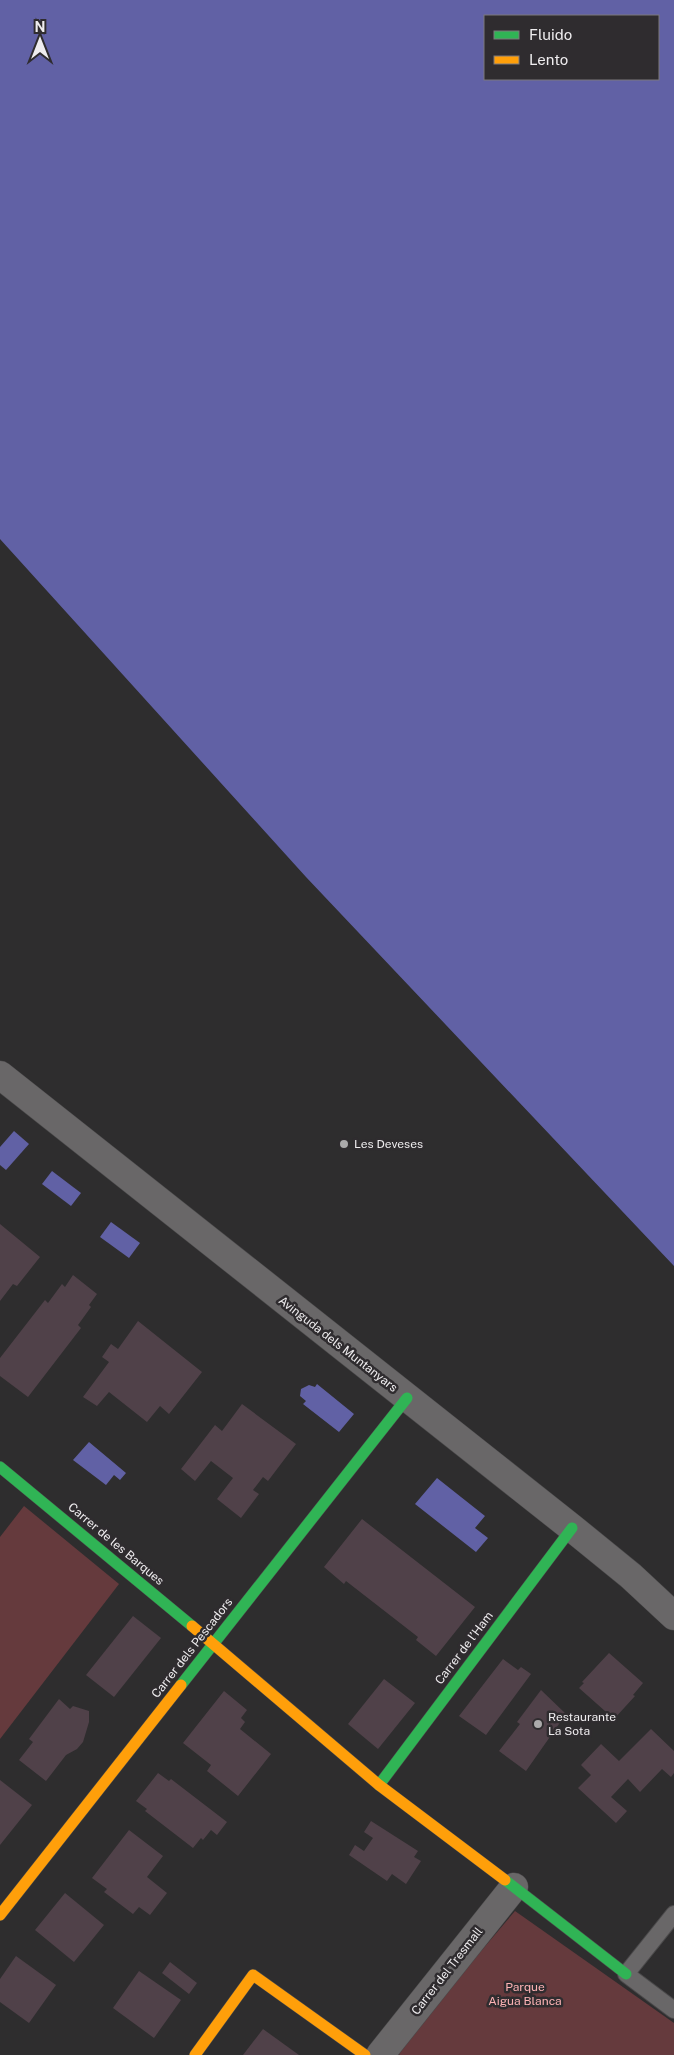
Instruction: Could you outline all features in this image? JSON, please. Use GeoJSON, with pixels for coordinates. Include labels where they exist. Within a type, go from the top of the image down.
{"type":"FeatureCollection","features":[{"type":"Feature","properties":{"kind":"street","name":"Avinguda dels Muntanyars"},"geometry":{"type":"LineString","coordinates":[[0,1075],[572,1528],[631,1576],[674,1616]]}},
{"type":"Feature","properties":{"kind":"street","name":"Carrer dels Pescadors"},"geometry":{"type":"LineString","coordinates":[[0,1915],[407,1398]]}},
{"type":"Feature","properties":{"kind":"street","name":"Carrer de les Barques"},"geometry":{"type":"LineString","coordinates":[[0,1467],[213,1644]]}},
{"type":"Feature","properties":{"kind":"street","name":"Carrer de l’Ham"},"geometry":{"type":"LineString","coordinates":[[379,1785],[572,1528]]}},
{"type":"Feature","properties":{"kind":"street"},"geometry":{"type":"LineString","coordinates":[[213,1644],[379,1785],[626,1974]]}},
{"type":"Feature","properties":{"kind":"street","name":"Carrer del Tresmall"},"geometry":{"type":"LineString","coordinates":[[380,2055],[514,1887]]}},
{"type":"Feature","properties":{"kind":"street"},"geometry":{"type":"LineString","coordinates":[[195,2055],[253,1975],[365,2055]]}},
{"type":"Feature","properties":{"kind":"lane"},"geometry":{"type":"LineString","coordinates":[[674,1914],[626,1974],[674,2010]]}},
{"type":"Feature","properties":{"kind":"green space"},"geometry":{"type":"Polygon","coordinates":[[[24,1506],[119,1584],[0,1739],[0,1537],[24,1506]]]}},
{"type":"Feature","properties":{"kind":"green space","name":"Parque Aigua Blanca"},"geometry":{"type":"Polygon","coordinates":[[[515,1911],[674,2023],[674,2055],[400,2055],[395,2052],[515,1911]]]}},
{"type":"Feature","properties":{"kind":"shaded area"},"geometry":{"type":"Polygon","coordinates":[[[0,0],[674,0],[674,1266],[306,877],[0,539],[0,0]]]}},
{"type":"Feature","properties":{"kind":"shaded area"},"geometry":{"type":"Polygon","coordinates":[[[14,1131],[29,1144],[6,1170],[0,1165],[0,1147],[14,1131]]]}},
{"type":"Feature","properties":{"kind":"shaded area"},"geometry":{"type":"Polygon","coordinates":[[[52,1171],[81,1193],[71,1206],[42,1184],[52,1171]]]}},
{"type":"Feature","properties":{"kind":"shaded area"},"geometry":{"type":"Polygon","coordinates":[[[111,1222],[140,1243],[129,1258],[100,1237],[111,1222]]]}},
{"type":"Feature","properties":{"kind":"shaded area"},"geometry":{"type":"Polygon","coordinates":[[[317,1384],[354,1414],[339,1432],[303,1404],[306,1401],[300,1396],[301,1389],[309,1385],[315,1387],[317,1384]]]}},
{"type":"Feature","properties":{"kind":"shaded area"},"geometry":{"type":"Polygon","coordinates":[[[89,1442],[126,1473],[120,1480],[114,1475],[106,1485],[73,1460],[89,1442]]]}},
{"type":"Feature","properties":{"kind":"shaded area"},"geometry":{"type":"Polygon","coordinates":[[[437,1478],[485,1516],[475,1528],[488,1538],[476,1552],[415,1504],[437,1478]]]}},
{"type":"Feature","properties":{"kind":"building"},"geometry":{"type":"Polygon","coordinates":[[[0,1224],[40,1257],[17,1286],[13,1284],[0,1301],[0,1224]]]}},
{"type":"Feature","properties":{"kind":"building"},"geometry":{"type":"Polygon","coordinates":[[[73,1275],[97,1294],[89,1305],[91,1307],[78,1325],[81,1328],[28,1397],[0,1376],[0,1358],[45,1300],[48,1303],[62,1284],[65,1287],[73,1275]]]}},
{"type":"Feature","properties":{"kind":"building"},"geometry":{"type":"Polygon","coordinates":[[[138,1321],[202,1372],[169,1414],[160,1406],[147,1422],[109,1392],[97,1406],[83,1397],[109,1362],[102,1357],[111,1344],[118,1349],[138,1321]]]}},
{"type":"Feature","properties":{"kind":"building"},"geometry":{"type":"Polygon","coordinates":[[[242,1404],[296,1444],[268,1481],[263,1477],[253,1490],[259,1494],[241,1518],[217,1499],[233,1478],[211,1461],[195,1481],[181,1469],[215,1425],[222,1431],[242,1404]]]}},
{"type":"Feature","properties":{"kind":"building"},"geometry":{"type":"Polygon","coordinates":[[[362,1519],[475,1607],[436,1656],[416,1640],[418,1637],[346,1581],[344,1584],[324,1567],[362,1519]]]}},
{"type":"Feature","properties":{"kind":"building"},"geometry":{"type":"Polygon","coordinates":[[[133,1616],[161,1638],[114,1697],[86,1675],[133,1616]]]}},
{"type":"Feature","properties":{"kind":"building"},"geometry":{"type":"Polygon","coordinates":[[[609,1653],[643,1683],[633,1695],[635,1696],[614,1719],[579,1688],[584,1683],[582,1682],[609,1653]]]}},
{"type":"Feature","properties":{"kind":"building"},"geometry":{"type":"Polygon","coordinates":[[[503,1659],[518,1670],[521,1667],[531,1674],[486,1735],[459,1716],[503,1659]]]}},
{"type":"Feature","properties":{"kind":"building"},"geometry":{"type":"Polygon","coordinates":[[[384,1679],[415,1703],[378,1749],[348,1724],[384,1679]]]}},
{"type":"Feature","properties":{"kind":"building"},"geometry":{"type":"Polygon","coordinates":[[[541,1690],[566,1714],[526,1771],[499,1751],[520,1724],[517,1722],[541,1690]]]}},
{"type":"Feature","properties":{"kind":"building"},"geometry":{"type":"Polygon","coordinates":[[[224,1691],[247,1710],[241,1718],[245,1722],[240,1729],[271,1754],[238,1796],[207,1771],[211,1765],[183,1743],[224,1691]]]}},
{"type":"Feature","properties":{"kind":"building"},"geometry":{"type":"Polygon","coordinates":[[[59,1699],[70,1709],[73,1706],[89,1711],[89,1722],[83,1742],[77,1749],[66,1755],[46,1781],[19,1760],[33,1742],[29,1739],[59,1699]]]}},
{"type":"Feature","properties":{"kind":"building"},"geometry":{"type":"Polygon","coordinates":[[[651,1729],[674,1751],[674,1773],[671,1777],[662,1769],[640,1792],[628,1779],[611,1797],[627,1811],[616,1823],[578,1788],[591,1775],[581,1765],[601,1744],[619,1761],[651,1729]]]}},
{"type":"Feature","properties":{"kind":"building"},"geometry":{"type":"Polygon","coordinates":[[[158,1773],[169,1781],[171,1779],[227,1822],[217,1835],[211,1830],[193,1848],[145,1811],[147,1809],[136,1801],[158,1773]]]}},
{"type":"Feature","properties":{"kind":"building"},"geometry":{"type":"Polygon","coordinates":[[[0,1780],[32,1805],[0,1845],[0,1780]]]}},
{"type":"Feature","properties":{"kind":"building"},"geometry":{"type":"Polygon","coordinates":[[[371,1821],[418,1851],[414,1857],[421,1861],[406,1884],[392,1874],[387,1881],[349,1855],[355,1845],[364,1851],[373,1838],[364,1832],[371,1821]]]}},
{"type":"Feature","properties":{"kind":"building"},"geometry":{"type":"Polygon","coordinates":[[[129,1830],[163,1856],[147,1877],[167,1893],[150,1915],[139,1907],[133,1914],[104,1892],[107,1889],[92,1878],[129,1830]]]}},
{"type":"Feature","properties":{"kind":"building"},"geometry":{"type":"Polygon","coordinates":[[[65,1893],[104,1925],[74,1962],[35,1930],[65,1893]]]}},
{"type":"Feature","properties":{"kind":"building"},"geometry":{"type":"Polygon","coordinates":[[[16,1956],[56,1985],[29,2023],[0,2002],[0,1979],[16,1956]]]}},
{"type":"Feature","properties":{"kind":"building"},"geometry":{"type":"Polygon","coordinates":[[[170,1962],[197,1983],[189,1994],[162,1973],[170,1962]]]}},
{"type":"Feature","properties":{"kind":"building"},"geometry":{"type":"Polygon","coordinates":[[[139,1971],[181,2000],[154,2038],[113,2008],[139,1971]]]}},
{"type":"Feature","properties":{"kind":"building"},"geometry":{"type":"Polygon","coordinates":[[[263,2029],[299,2055],[243,2055],[263,2029]]]}},
{"type":"Feature","properties":{"kind":"traffic: fast"},"geometry":{"type":"LineString","coordinates":[[181,1685],[407,1398]]}},
{"type":"Feature","properties":{"kind":"traffic: fast"},"geometry":{"type":"LineString","coordinates":[[0,1467],[192,1626]]}},
{"type":"Feature","properties":{"kind":"traffic: fast"},"geometry":{"type":"LineString","coordinates":[[379,1785],[572,1528]]}},
{"type":"Feature","properties":{"kind":"traffic: fast"},"geometry":{"type":"LineString","coordinates":[[505,1880],[626,1974]]}},
{"type":"Feature","properties":{"kind":"traffic: slow"},"geometry":{"type":"LineString","coordinates":[[192,1626],[379,1785],[505,1880]]}},
{"type":"Feature","properties":{"kind":"traffic: slow"},"geometry":{"type":"LineString","coordinates":[[0,1915],[181,1685]]}},
{"type":"Feature","properties":{"kind":"traffic: slow"},"geometry":{"type":"LineString","coordinates":[[195,2055],[253,1975],[365,2055]]}},
{"type":"Feature","properties":{"kind":"place","name":"Les Deveses"},"geometry":{"type":"Point","coordinates":[344,1144]}},
{"type":"Feature","properties":{"kind":"place","name":"Restaurante La Sota"},"geometry":{"type":"Point","coordinates":[538,1724]}}]}
